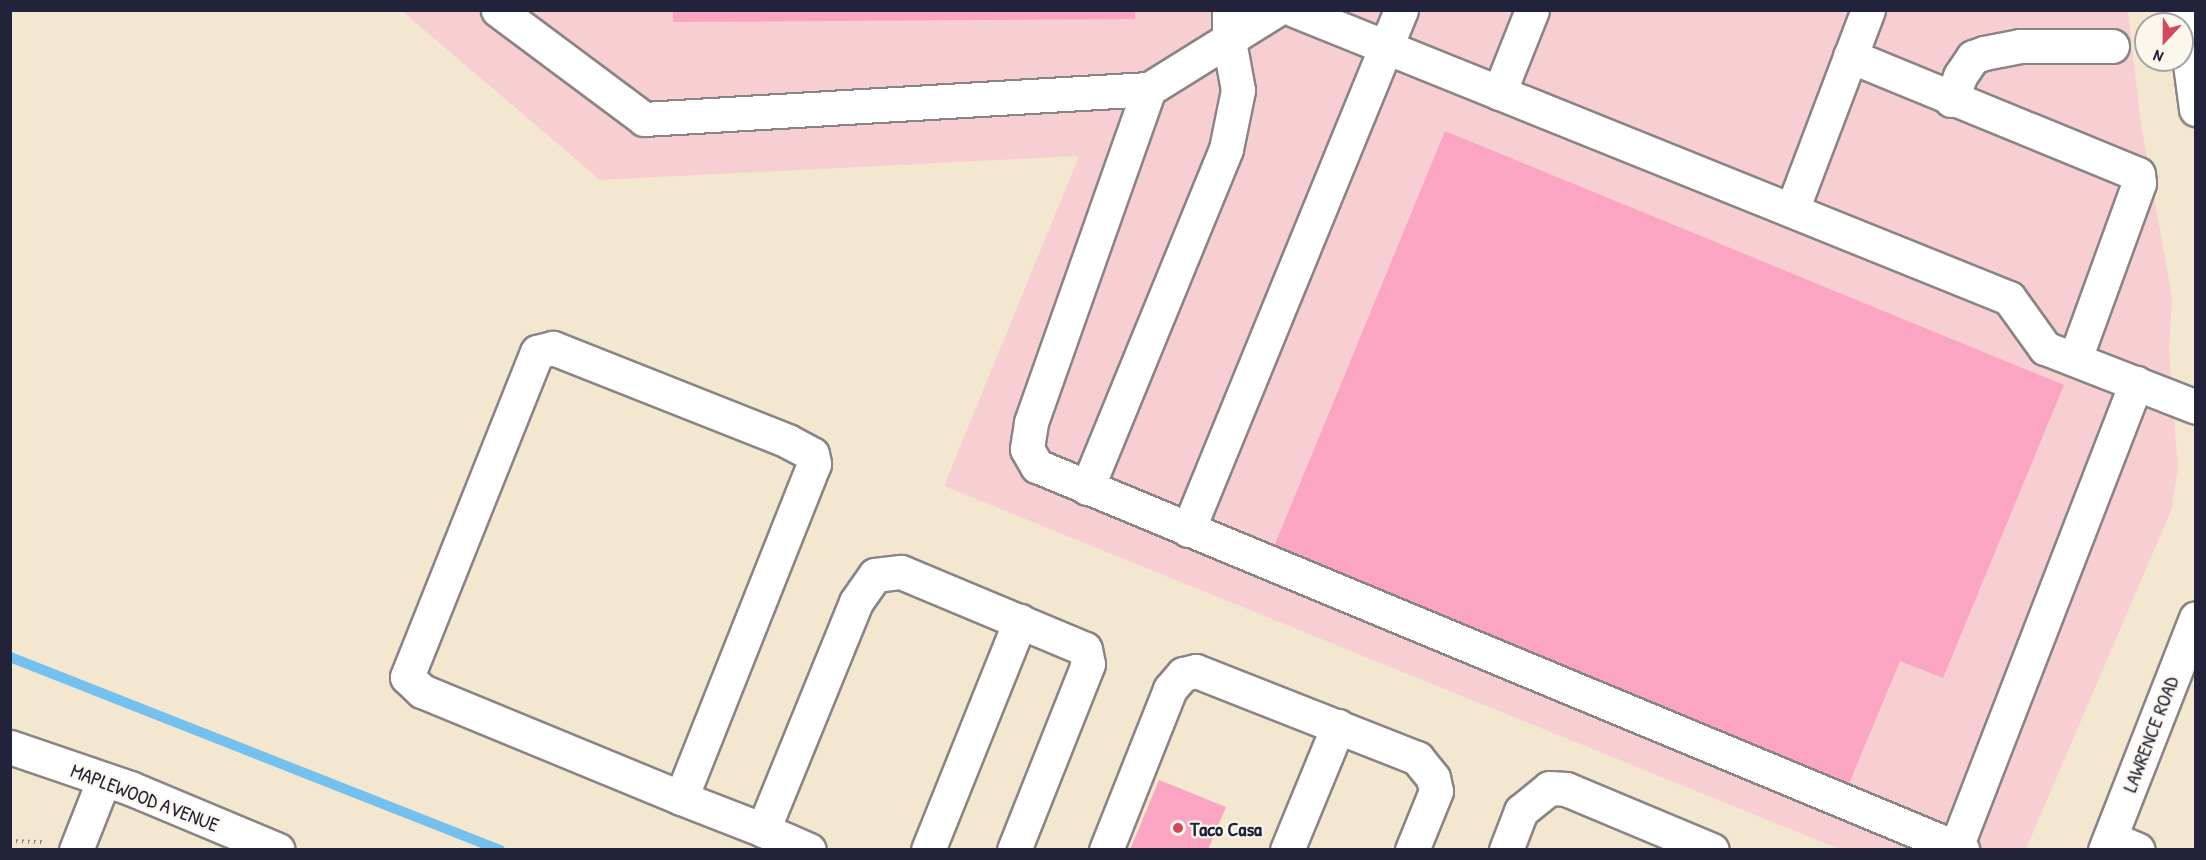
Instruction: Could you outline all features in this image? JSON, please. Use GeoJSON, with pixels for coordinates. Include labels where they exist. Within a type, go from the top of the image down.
{"type":"FeatureCollection","features":[{"type":"Feature","properties":{"kind":"street"},"geometry":{"type":"LineString","coordinates":[[498,10],[644,119],[1149,89]]}},
{"type":"Feature","properties":{"kind":"street"},"geometry":{"type":"LineString","coordinates":[[1276,10],[1229,26],[1149,89],[1030,423],[1027,449],[1037,466],[1959,848],[2136,383]]}},
{"type":"Feature","properties":{"kind":"street"},"geometry":{"type":"LineString","coordinates":[[1294,10],[2009,298],[2045,348],[2196,407]]}},
{"type":"Feature","properties":{"kind":"street"},"geometry":{"type":"LineString","coordinates":[[1188,530],[1401,10]]}},
{"type":"Feature","properties":{"kind":"street"},"geometry":{"type":"LineString","coordinates":[[1499,93],[1532,10]]}},
{"type":"Feature","properties":{"kind":"street"},"geometry":{"type":"LineString","coordinates":[[1792,210],[1868,10]]}},
{"type":"Feature","properties":{"kind":"street"},"geometry":{"type":"LineString","coordinates":[[2183,10],[2196,109]]}},
{"type":"Feature","properties":{"kind":"street"},"geometry":{"type":"LineString","coordinates":[[1088,488],[1226,148],[1238,90],[1229,26]]}},
{"type":"Feature","properties":{"kind":"street"},"geometry":{"type":"LineString","coordinates":[[1951,100],[1960,76],[1974,57],[1984,53],[2020,45],[2112,46]]}},
{"type":"Feature","properties":{"kind":"street"},"geometry":{"type":"LineString","coordinates":[[1850,56],[1951,100],[2138,174],[2139,183],[2074,359]]}},
{"type":"Feature","properties":{"kind":"street"},"geometry":{"type":"LineString","coordinates":[[681,798],[814,464],[812,454],[788,441],[553,348],[537,352],[407,677],[422,691],[681,798],[809,849]]}},
{"type":"Feature","properties":{"kind":"street"},"geometry":{"type":"LineString","coordinates":[[763,830],[856,602],[875,575],[901,572],[1085,649],[1088,664],[1014,849]]}},
{"type":"Feature","properties":{"kind":"street","name":"LAWRENCE ROAD"},"geometry":{"type":"LineString","coordinates":[[2118,846],[2196,618]]}},
{"type":"Feature","properties":{"kind":"street"},"geometry":{"type":"LineString","coordinates":[[928,849],[1020,621]]}},
{"type":"Feature","properties":{"kind":"street"},"geometry":{"type":"LineString","coordinates":[[1106,849],[1170,689],[1183,674],[1209,672],[1417,758],[1433,778],[1436,791],[1412,849]]}},
{"type":"Feature","properties":{"kind":"street"},"geometry":{"type":"LineString","coordinates":[[1287,849],[1338,726]]}},
{"type":"Feature","properties":{"kind":"street","name":"MAPLEWOOD AVENUE"},"geometry":{"type":"LineString","coordinates":[[10,747],[104,779],[278,849]]}},
{"type":"Feature","properties":{"kind":"street"},"geometry":{"type":"LineString","coordinates":[[76,849],[104,779]]}},
{"type":"Feature","properties":{"kind":"street"},"geometry":{"type":"LineString","coordinates":[[1506,849],[1521,811],[1549,788],[1566,789],[1712,849]]}},
{"type":"Feature","properties":{"kind":"shaded area"},"geometry":{"type":"Polygon","coordinates":[[[402,11],[2128,11],[2141,124],[2172,297],[2169,351],[2178,469],[2171,511],[2026,849],[1839,849],[944,486],[1079,156],[600,180],[402,11]]]}},
{"type":"Feature","properties":{"kind":"building"},"geometry":{"type":"Polygon","coordinates":[[[673,10],[1135,10],[1135,19],[673,22],[673,10]]]}},
{"type":"Feature","properties":{"kind":"building"},"geometry":{"type":"Polygon","coordinates":[[[1445,131],[2064,385],[1943,678],[1900,661],[1848,786],[1273,549],[1445,131]]]}},
{"type":"Feature","properties":{"kind":"building","name":"Taco Casa"},"geometry":{"type":"Polygon","coordinates":[[[1159,780],[1226,807],[1208,850],[1130,850],[1159,780]]]}},
{"type":"Feature","properties":{"kind":"waterway"},"geometry":{"type":"LineString","coordinates":[[10,657],[500,850]]}},
{"type":"Feature","properties":{"kind":"place","name":"Taco Casa"},"geometry":{"type":"Point","coordinates":[1178,828]}}]}
